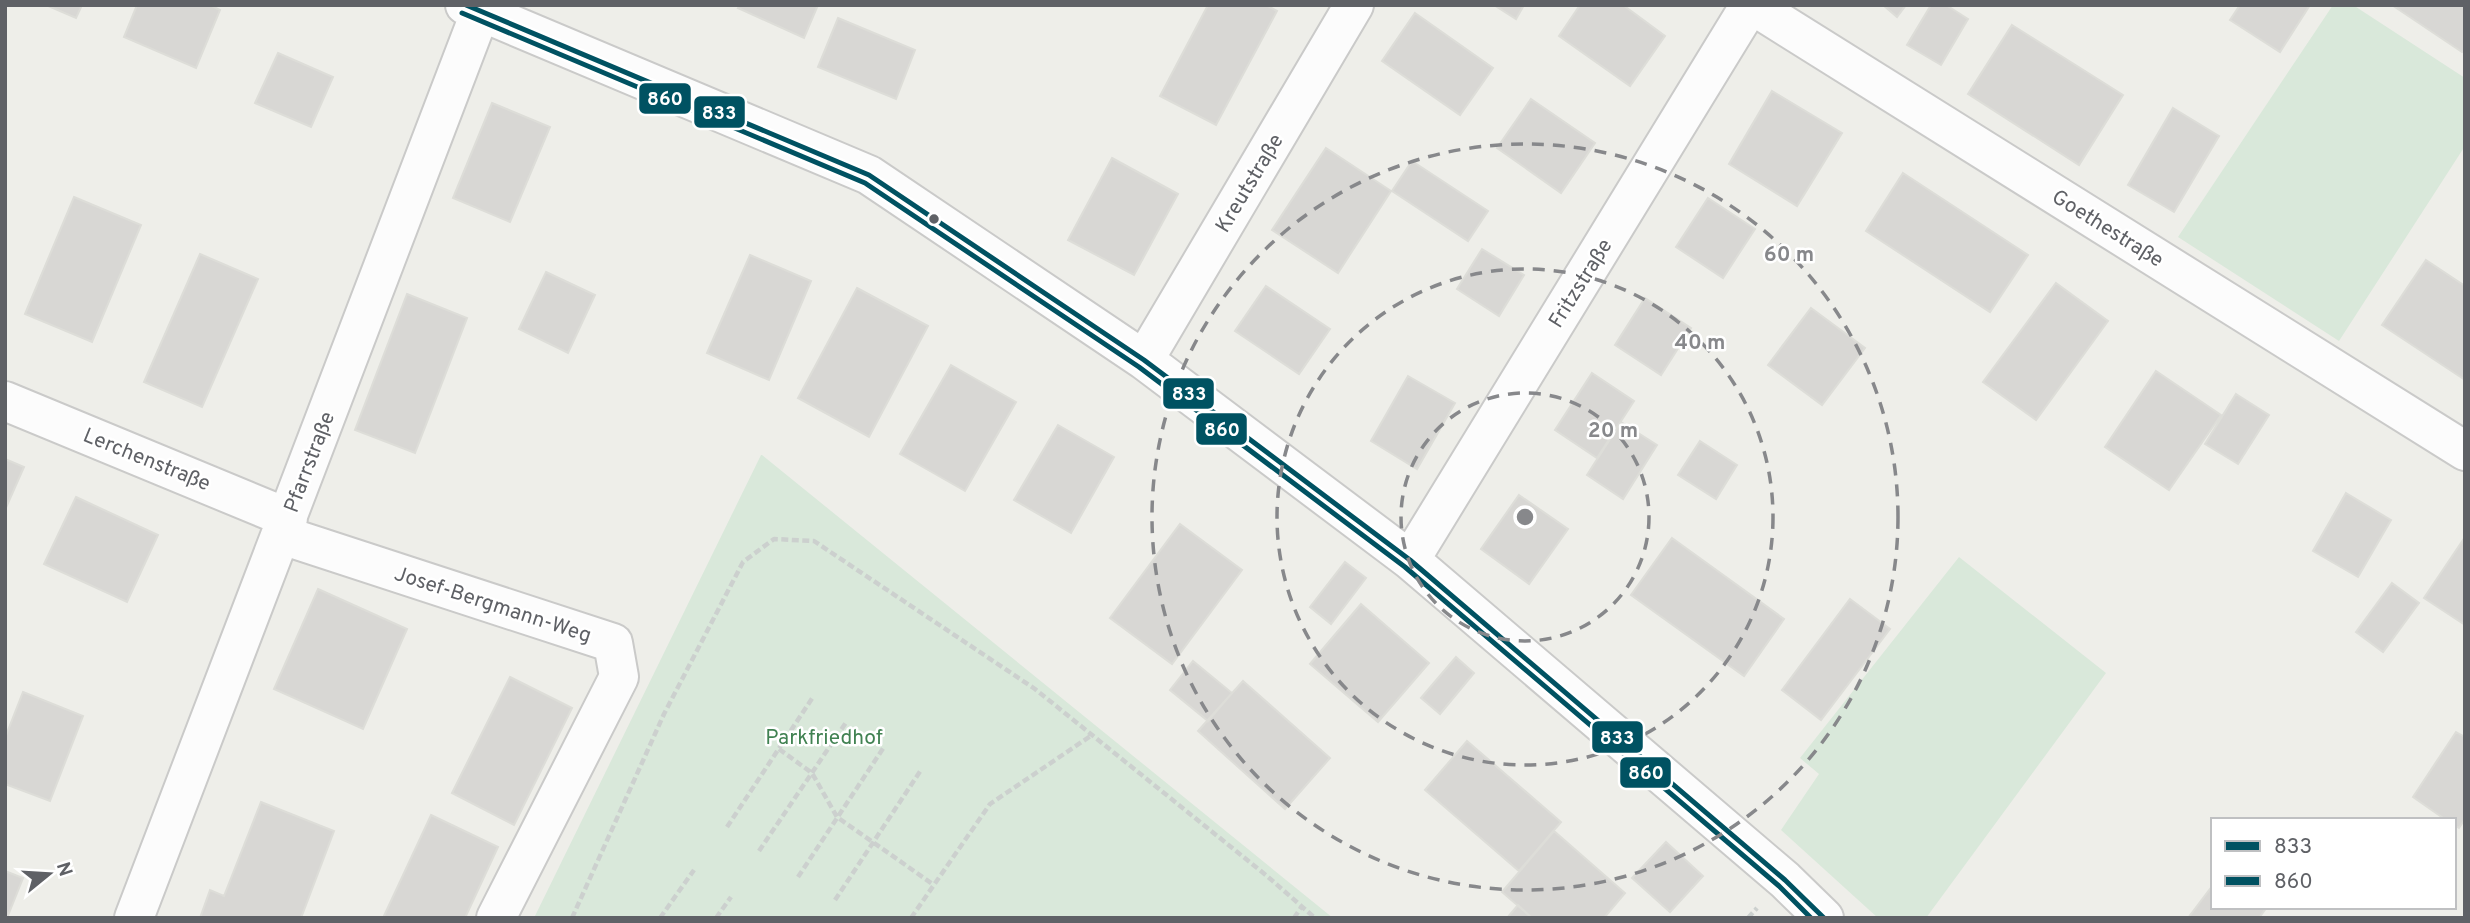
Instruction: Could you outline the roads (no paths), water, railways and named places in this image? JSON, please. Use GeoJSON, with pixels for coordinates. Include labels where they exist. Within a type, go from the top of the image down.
{"type":"FeatureCollection","features":[{"type":"Feature","properties":{"kind":"street","name":"Kreutstraße"},"geometry":{"type":"LineString","coordinates":[[1144,360],[1354,5]]}},
{"type":"Feature","properties":{"kind":"street","name":"Goethestraße"},"geometry":{"type":"LineString","coordinates":[[1751,5],[2465,452]]}},
{"type":"Feature","properties":{"kind":"street","name":"Fritzstraße"},"geometry":{"type":"LineString","coordinates":[[1410,560],[1751,5]]}},
{"type":"Feature","properties":{"kind":"street"},"geometry":{"type":"LineString","coordinates":[[476,7],[869,175],[1144,360],[1410,560],[1785,880],[1824,918]]}},
{"type":"Feature","properties":{"kind":"street","name":"Pfarrstraße"},"geometry":{"type":"LineString","coordinates":[[134,918],[285,526],[476,7]]}},
{"type":"Feature","properties":{"kind":"street","name":"Lerchenstraße"},"geometry":{"type":"LineString","coordinates":[[5,401],[285,526]]}},
{"type":"Feature","properties":{"kind":"street","name":"Josef-Bergmann-Weg"},"geometry":{"type":"LineString","coordinates":[[285,526],[613,643],[619,677],[496,918]]}},
{"type":"Feature","properties":{"kind":"park label","name":"Parkfriedhof"},"geometry":{"type":"Point","coordinates":[824,737]}}]}
